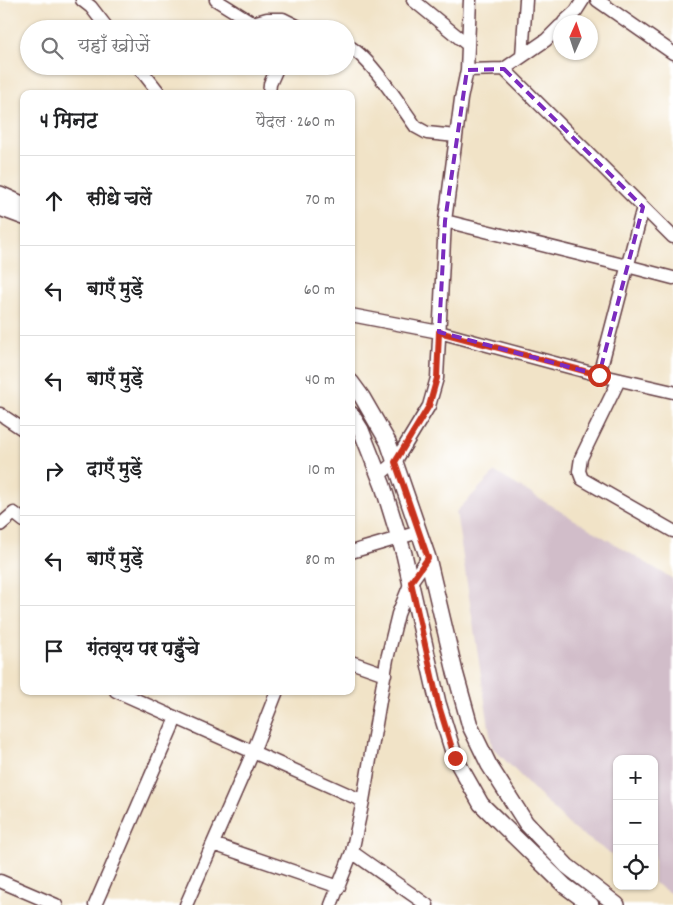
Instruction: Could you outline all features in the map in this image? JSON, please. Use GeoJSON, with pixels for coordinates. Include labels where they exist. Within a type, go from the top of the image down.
{"type":"FeatureCollection","features":[{"type":"Feature","properties":{"kind":"street"},"geometry":{"type":"LineString","coordinates":[[82,0],[91,7],[101,20]]}},
{"type":"Feature","properties":{"kind":"street"},"geometry":{"type":"LineString","coordinates":[[216,0],[248,20]]}},
{"type":"Feature","properties":{"kind":"street"},"geometry":{"type":"LineString","coordinates":[[412,0],[468,45]]}},
{"type":"Feature","properties":{"kind":"street"},"geometry":{"type":"LineString","coordinates":[[379,475],[395,462],[429,406],[437,378],[445,221],[467,70],[470,0]]}},
{"type":"Feature","properties":{"kind":"street"},"geometry":{"type":"LineString","coordinates":[[522,56],[526,0]]}},
{"type":"Feature","properties":{"kind":"street"},"geometry":{"type":"LineString","coordinates":[[571,15],[583,0]]}},
{"type":"Feature","properties":{"kind":"street"},"geometry":{"type":"LineString","coordinates":[[597,0],[673,53]]}},
{"type":"Feature","properties":{"kind":"street"},"geometry":{"type":"LineString","coordinates":[[264,20],[285,20]]}},
{"type":"Feature","properties":{"kind":"street"},"geometry":{"type":"LineString","coordinates":[[467,70],[504,69],[553,33]]}},
{"type":"Feature","properties":{"kind":"street"},"geometry":{"type":"LineString","coordinates":[[355,49],[367,60],[416,127],[426,133],[456,136]]}},
{"type":"Feature","properties":{"kind":"street"},"geometry":{"type":"LineString","coordinates":[[504,69],[673,237]]}},
{"type":"Feature","properties":{"kind":"street"},"geometry":{"type":"LineString","coordinates":[[145,75],[157,90]]}},
{"type":"Feature","properties":{"kind":"street"},"geometry":{"type":"LineString","coordinates":[[269,90],[274,75]]}},
{"type":"Feature","properties":{"kind":"street"},"geometry":{"type":"LineString","coordinates":[[0,194],[20,203]]}},
{"type":"Feature","properties":{"kind":"street"},"geometry":{"type":"LineString","coordinates":[[599,375],[643,207]]}},
{"type":"Feature","properties":{"kind":"street"},"geometry":{"type":"LineString","coordinates":[[0,208],[20,216]]}},
{"type":"Feature","properties":{"kind":"street"},"geometry":{"type":"LineString","coordinates":[[445,221],[673,278]]}},
{"type":"Feature","properties":{"kind":"street"},"geometry":{"type":"LineString","coordinates":[[355,316],[439,332],[599,375],[673,392]]}},
{"type":"Feature","properties":{"kind":"street"},"geometry":{"type":"LineString","coordinates":[[619,380],[580,458],[578,471],[582,479],[673,531]]}},
{"type":"Feature","properties":{"kind":"street"},"geometry":{"type":"LineString","coordinates":[[355,387],[388,442],[428,558],[470,726],[489,765],[526,824],[568,866],[617,905]]}},
{"type":"Feature","properties":{"kind":"street"},"geometry":{"type":"LineString","coordinates":[[0,414],[20,427]]}},
{"type":"Feature","properties":{"kind":"street"},"geometry":{"type":"LineString","coordinates":[[355,420],[361,430],[379,475],[399,538],[411,582],[438,703],[455,758],[481,804],[565,886],[591,905]]}},
{"type":"Feature","properties":{"kind":"street"},"geometry":{"type":"LineString","coordinates":[[0,525],[14,514],[20,518]]}},
{"type":"Feature","properties":{"kind":"street"},"geometry":{"type":"LineString","coordinates":[[355,551],[419,532]]}},
{"type":"Feature","properties":{"kind":"street"},"geometry":{"type":"LineString","coordinates":[[331,905],[352,852],[398,614],[411,582],[428,558]]}},
{"type":"Feature","properties":{"kind":"street"},"geometry":{"type":"LineString","coordinates":[[355,663],[385,674]]}},
{"type":"Feature","properties":{"kind":"street"},"geometry":{"type":"LineString","coordinates":[[125,695],[363,801]]}},
{"type":"Feature","properties":{"kind":"street"},"geometry":{"type":"LineString","coordinates":[[186,905],[253,752],[275,695]]}},
{"type":"Feature","properties":{"kind":"street"},"geometry":{"type":"LineString","coordinates":[[95,905],[176,718]]}},
{"type":"Feature","properties":{"kind":"street"},"geometry":{"type":"LineString","coordinates":[[213,844],[339,886]]}},
{"type":"Feature","properties":{"kind":"street"},"geometry":{"type":"LineString","coordinates":[[352,852],[427,905]]}},
{"type":"Feature","properties":{"kind":"street"},"geometry":{"type":"LineString","coordinates":[[0,881],[56,905]]}},
{"type":"Feature","properties":{"kind":"highlighted area"},"geometry":{"type":"Polygon","coordinates":[[[504,69],[643,207],[599,375],[439,332],[445,221],[467,70],[504,69]]]}},
{"type":"Feature","properties":{"kind":"shaded area"},"geometry":{"type":"Polygon","coordinates":[[[495,472],[673,579],[673,895],[658,886],[658,755],[613,755],[613,855],[571,827],[492,747],[456,512],[495,472]]]}},
{"type":"Feature","properties":{"kind":"route"},"geometry":{"type":"LineString","coordinates":[[455,758],[438,703],[411,582],[428,558],[395,462],[429,406],[437,378],[439,332],[599,375]]}}]}
